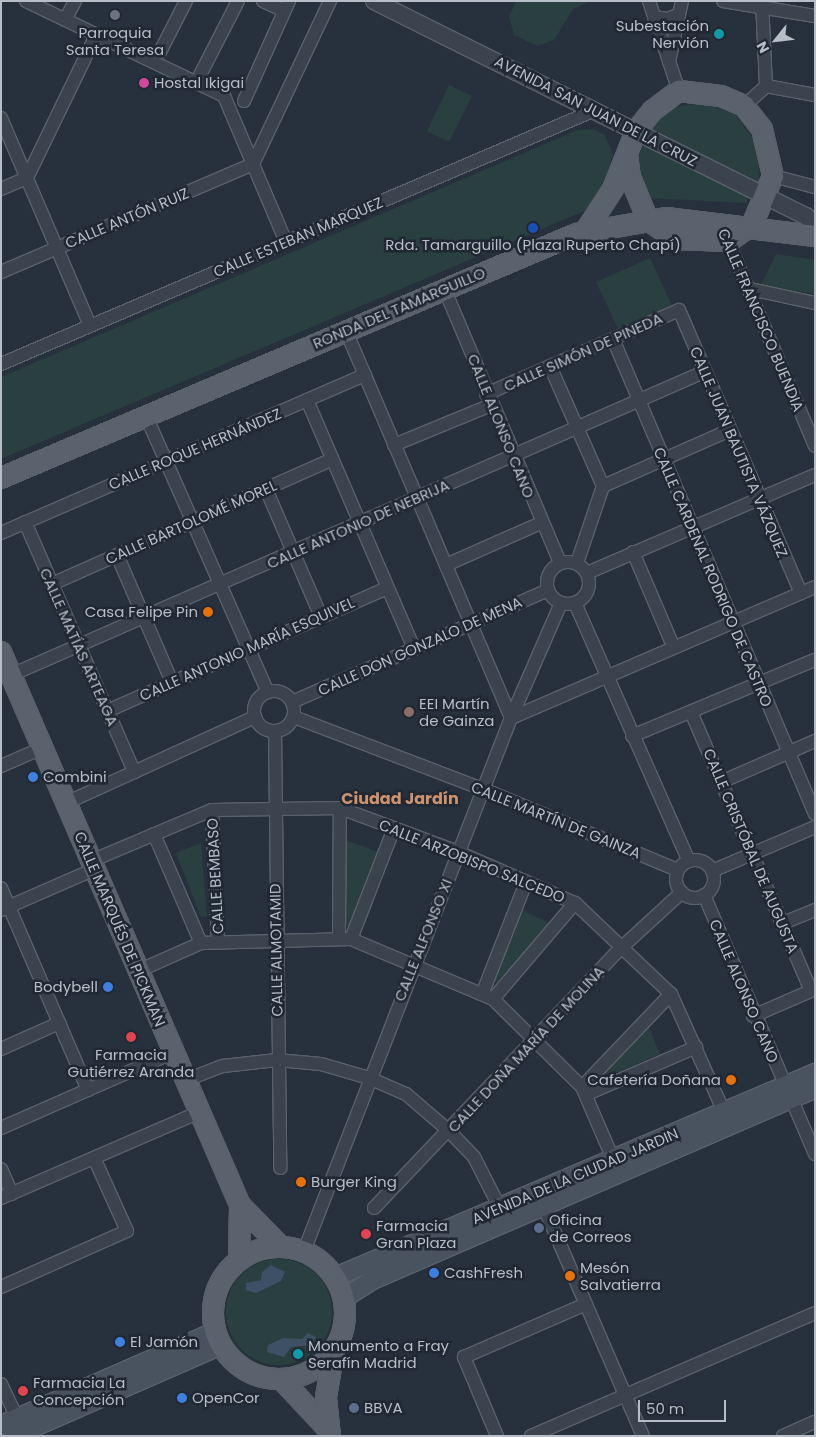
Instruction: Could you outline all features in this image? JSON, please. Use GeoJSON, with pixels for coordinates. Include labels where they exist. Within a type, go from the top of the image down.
{"type":"FeatureCollection","features":[{"type":"Feature","properties":{"kind":"main road"},"geometry":{"type":"LineString","coordinates":[[584,232],[613,189],[636,131],[652,110],[679,91],[721,96],[744,106],[762,128],[772,176],[752,225],[729,241],[674,239],[648,220],[630,177],[627,156]]}},
{"type":"Feature","properties":{"kind":"main road","name":"RONDA DEL TAMARGUILLO"},"geometry":{"type":"LineString","coordinates":[[1,478],[444,288],[584,232],[648,220],[718,221],[815,236]]}},
{"type":"Feature","properties":{"kind":"main road","name":"CALLE MARQUÉS DE PICKMAN"},"geometry":{"type":"LineString","coordinates":[[1,652],[240,1206]]}},
{"type":"Feature","properties":{"kind":"main road","name":"AVENIDA DE LA CIUDAD JARDIN"},"geometry":{"type":"LineString","coordinates":[[344,1298],[374,1278],[543,1205],[787,1093],[815,1073]]}},
{"type":"Feature","properties":{"kind":"main road","name":"AVENIDA DE LA CIUDAD JARDIN"},"geometry":{"type":"LineString","coordinates":[[335,1277],[724,1112],[787,1093],[815,1089]]}},
{"type":"Feature","properties":{"kind":"main road"},"geometry":{"type":"LineString","coordinates":[[240,1206],[280,1246]]}},
{"type":"Feature","properties":{"kind":"main road"},"geometry":{"type":"LineString","coordinates":[[239,1259],[240,1206]]}},
{"type":"Feature","properties":{"kind":"main road"},"geometry":{"type":"LineString","coordinates":[[329,1433],[326,1396],[334,1350],[345,1323],[344,1298],[335,1277],[304,1251],[280,1246],[239,1259],[221,1280],[214,1302],[219,1338],[245,1370],[281,1379],[317,1368],[334,1350]]}},
{"type":"Feature","properties":{"kind":"main road"},"geometry":{"type":"LineString","coordinates":[[16,1429],[219,1338]]}},
{"type":"Feature","properties":{"kind":"main road"},"geometry":{"type":"LineString","coordinates":[[281,1379],[329,1433]]}},
{"type":"Feature","properties":{"kind":"street"},"geometry":{"type":"LineString","coordinates":[[26,1],[224,96],[286,242]]}},
{"type":"Feature","properties":{"kind":"street"},"geometry":{"type":"LineString","coordinates":[[65,20],[75,1]]}},
{"type":"Feature","properties":{"kind":"street"},"geometry":{"type":"LineString","coordinates":[[160,52],[186,1]]}},
{"type":"Feature","properties":{"kind":"street"},"geometry":{"type":"LineString","coordinates":[[200,75],[238,1]]}},
{"type":"Feature","properties":{"kind":"street"},"geometry":{"type":"LineString","coordinates":[[244,102],[286,6],[263,1]]}},
{"type":"Feature","properties":{"kind":"street"},"geometry":{"type":"LineString","coordinates":[[252,164],[330,1]]}},
{"type":"Feature","properties":{"kind":"street","name":"AVENIDA SAN JUAN DE LA CRUZ"},"geometry":{"type":"LineString","coordinates":[[374,1],[595,110],[765,197],[815,225]]}},
{"type":"Feature","properties":{"kind":"street"},"geometry":{"type":"LineString","coordinates":[[649,1],[679,91]]}},
{"type":"Feature","properties":{"kind":"street"},"geometry":{"type":"LineString","coordinates":[[669,62],[682,1]]}},
{"type":"Feature","properties":{"kind":"street"},"geometry":{"type":"LineString","coordinates":[[723,1],[762,4],[815,16]]}},
{"type":"Feature","properties":{"kind":"street"},"geometry":{"type":"LineString","coordinates":[[762,4],[766,86]]}},
{"type":"Feature","properties":{"kind":"street"},"geometry":{"type":"LineString","coordinates":[[654,17],[668,19],[679,14]]}},
{"type":"Feature","properties":{"kind":"street"},"geometry":{"type":"LineString","coordinates":[[1,189],[27,178],[96,35]]}},
{"type":"Feature","properties":{"kind":"street"},"geometry":{"type":"LineString","coordinates":[[766,86],[815,94]]}},
{"type":"Feature","properties":{"kind":"street"},"geometry":{"type":"LineString","coordinates":[[744,106],[766,86]]}},
{"type":"Feature","properties":{"kind":"street","name":"CALLE ESTEBAN MARQUEZ"},"geometry":{"type":"LineString","coordinates":[[1,364],[595,110]]}},
{"type":"Feature","properties":{"kind":"street"},"geometry":{"type":"LineString","coordinates":[[1,118],[90,326]]}},
{"type":"Feature","properties":{"kind":"street","name":"CALLE ANTÓN RUIZ"},"geometry":{"type":"LineString","coordinates":[[1,272],[252,164]]}},
{"type":"Feature","properties":{"kind":"street"},"geometry":{"type":"LineString","coordinates":[[772,176],[815,187]]}},
{"type":"Feature","properties":{"kind":"street","name":"CALLE FRANCISCO BUENDIA"},"geometry":{"type":"LineString","coordinates":[[718,221],[729,241],[815,446]]}},
{"type":"Feature","properties":{"kind":"street","name":"CALLE ALONSO CANO"},"geometry":{"type":"LineString","coordinates":[[444,288],[489,400],[560,563]]}},
{"type":"Feature","properties":{"kind":"street"},"geometry":{"type":"LineString","coordinates":[[750,290],[815,303]]}},
{"type":"Feature","properties":{"kind":"street","name":"CALLE SIMÓN DE PINEDA"},"geometry":{"type":"LineString","coordinates":[[394,445],[489,400],[550,366],[679,310]]}},
{"type":"Feature","properties":{"kind":"street","name":"CALLE JUAN BAUTISTA VÁZQUEZ"},"geometry":{"type":"LineString","coordinates":[[679,310],[800,593]]}},
{"type":"Feature","properties":{"kind":"street"},"geometry":{"type":"LineString","coordinates":[[346,331],[511,718],[815,587]]}},
{"type":"Feature","properties":{"kind":"street","name":"CALLE CARDENAL RODRIGO DE CASTRO"},"geometry":{"type":"LineString","coordinates":[[613,339],[732,623],[815,814]]}},
{"type":"Feature","properties":{"kind":"street"},"geometry":{"type":"LineString","coordinates":[[550,366],[603,486],[577,564]]}},
{"type":"Feature","properties":{"kind":"street","name":"CALLE ANTONIO DE NEBRIJA"},"geometry":{"type":"LineString","coordinates":[[11,676],[514,456],[576,426],[704,372]]}},
{"type":"Feature","properties":{"kind":"street","name":"CALLE ROQUE HERNÁNDEZ"},"geometry":{"type":"LineString","coordinates":[[1,533],[365,375]]}},
{"type":"Feature","properties":{"kind":"street"},"geometry":{"type":"LineString","coordinates":[[307,400],[331,460],[414,650]]}},
{"type":"Feature","properties":{"kind":"street"},"geometry":{"type":"LineString","coordinates":[[146,416],[268,692]]}},
{"type":"Feature","properties":{"kind":"street"},"geometry":{"type":"LineString","coordinates":[[603,486],[730,430]]}},
{"type":"Feature","properties":{"kind":"street","name":"CALLE BARTOLOMÉ MOREL"},"geometry":{"type":"LineString","coordinates":[[52,584],[331,460]]}},
{"type":"Feature","properties":{"kind":"street"},"geometry":{"type":"LineString","coordinates":[[587,574],[692,526],[815,475]]}},
{"type":"Feature","properties":{"kind":"street"},"geometry":{"type":"LineString","coordinates":[[266,489],[321,617]]}},
{"type":"Feature","properties":{"kind":"street","name":"CALLE MATÍAS ARTEAGA"},"geometry":{"type":"LineString","coordinates":[[25,522],[134,772]]}},
{"type":"Feature","properties":{"kind":"street"},"geometry":{"type":"LineString","coordinates":[[446,565],[541,523]]}},
{"type":"Feature","properties":{"kind":"street"},"geometry":{"type":"LineString","coordinates":[[633,552],[674,648]]}},
{"type":"Feature","properties":{"kind":"street"},"geometry":{"type":"LineString","coordinates":[[117,555],[172,682]]}},
{"type":"Feature","properties":{"kind":"street"},"geometry":{"type":"LineString","coordinates":[[560,563],[577,564],[587,574],[586,594],[575,603],[560,603],[548,590],[550,572],[560,563]]}},
{"type":"Feature","properties":{"kind":"street","name":"CALLE ANTONIO MARÍA ESQUIVEL"},"geometry":{"type":"LineString","coordinates":[[107,711],[387,588]]}},
{"type":"Feature","properties":{"kind":"street","name":"CALLE DON GONZALO DE MENA"},"geometry":{"type":"LineString","coordinates":[[292,702],[548,590]]}},
{"type":"Feature","properties":{"kind":"street","name":"CALLE ALFONSO XI"},"geometry":{"type":"LineString","coordinates":[[304,1251],[369,1078],[458,852],[511,718],[560,603]]}},
{"type":"Feature","properties":{"kind":"street"},"geometry":{"type":"LineString","coordinates":[[575,603],[632,736],[689,861]]}},
{"type":"Feature","properties":{"kind":"street"},"geometry":{"type":"LineString","coordinates":[[632,736],[815,660]]}},
{"type":"Feature","properties":{"kind":"street"},"geometry":{"type":"LineString","coordinates":[[279,691],[292,702],[294,717],[286,727],[275,731],[263,728],[255,717],[258,699],[268,692],[279,691]]}},
{"type":"Feature","properties":{"kind":"street","name":"CALLE CRISTÓBAL DE AUGUSTA"},"geometry":{"type":"LineString","coordinates":[[691,712],[813,990]]}},
{"type":"Feature","properties":{"kind":"street"},"geometry":{"type":"LineString","coordinates":[[66,803],[255,717]]}},
{"type":"Feature","properties":{"kind":"street","name":"CALLE MARTÍN DE GAINZA"},"geometry":{"type":"LineString","coordinates":[[294,717],[483,789],[678,870]]}},
{"type":"Feature","properties":{"kind":"street","name":"CALLE ALMOTAMID"},"geometry":{"type":"LineString","coordinates":[[275,731],[274,810],[280,1168]]}},
{"type":"Feature","properties":{"kind":"street"},"geometry":{"type":"LineString","coordinates":[[721,782],[815,741]]}},
{"type":"Feature","properties":{"kind":"street"},"geometry":{"type":"LineString","coordinates":[[1,766],[42,748]]}},
{"type":"Feature","properties":{"kind":"street"},"geometry":{"type":"LineString","coordinates":[[340,808],[345,937]]}},
{"type":"Feature","properties":{"kind":"street","name":"CALLE ARZOBISPO SALCEDO"},"geometry":{"type":"LineString","coordinates":[[5,909],[154,834],[212,810],[340,808],[458,852],[575,903],[671,994],[724,1112]]}},
{"type":"Feature","properties":{"kind":"street","name":"CALLE BEMBASO"},"geometry":{"type":"LineString","coordinates":[[212,810],[218,942]]}},
{"type":"Feature","properties":{"kind":"street"},"geometry":{"type":"LineString","coordinates":[[712,870],[815,827]]}},
{"type":"Feature","properties":{"kind":"street"},"geometry":{"type":"LineString","coordinates":[[345,937],[394,828]]}},
{"type":"Feature","properties":{"kind":"street"},"geometry":{"type":"LineString","coordinates":[[154,834],[201,944]]}},
{"type":"Feature","properties":{"kind":"street"},"geometry":{"type":"LineString","coordinates":[[689,861],[702,862],[712,870],[714,882],[704,895],[693,898],[682,892],[676,882],[678,870],[689,861]]}},
{"type":"Feature","properties":{"kind":"street"},"geometry":{"type":"LineString","coordinates":[[488,996],[526,882]]}},
{"type":"Feature","properties":{"kind":"street"},"geometry":{"type":"LineString","coordinates":[[1,888],[5,909],[59,1023],[88,1090]]}},
{"type":"Feature","properties":{"kind":"street","name":"CALLE DOÑA MARÍA DE MOLINA"},"geometry":{"type":"LineString","coordinates":[[374,1208],[622,947],[682,892]]}},
{"type":"Feature","properties":{"kind":"street","name":"CALLE ALONSO CANO"},"geometry":{"type":"LineString","coordinates":[[704,895],[754,1016],[815,1154]]}},
{"type":"Feature","properties":{"kind":"street"},"geometry":{"type":"LineString","coordinates":[[488,996],[575,903]]}},
{"type":"Feature","properties":{"kind":"street"},"geometry":{"type":"LineString","coordinates":[[783,923],[815,910]]}},
{"type":"Feature","properties":{"kind":"street"},"geometry":{"type":"LineString","coordinates":[[138,971],[201,944],[276,938],[345,937],[414,964],[488,996],[534,1039],[584,1090],[614,1159]]}},
{"type":"Feature","properties":{"kind":"street"},"geometry":{"type":"LineString","coordinates":[[754,1016],[813,990]]}},
{"type":"Feature","properties":{"kind":"street"},"geometry":{"type":"LineString","coordinates":[[584,1090],[671,994]]}},
{"type":"Feature","properties":{"kind":"street"},"geometry":{"type":"LineString","coordinates":[[1,1049],[59,1023]]}},
{"type":"Feature","properties":{"kind":"street"},"geometry":{"type":"LineString","coordinates":[[584,1090],[696,1047]]}},
{"type":"Feature","properties":{"kind":"street"},"geometry":{"type":"LineString","coordinates":[[1,1128],[174,1052]]}},
{"type":"Feature","properties":{"kind":"street"},"geometry":{"type":"LineString","coordinates":[[186,1080],[223,1066],[277,1060],[321,1064],[369,1078],[406,1094],[449,1131],[474,1157],[500,1208]]}},
{"type":"Feature","properties":{"kind":"street"},"geometry":{"type":"LineString","coordinates":[[1,1169],[7,1196],[200,1112]]}},
{"type":"Feature","properties":{"kind":"street"},"geometry":{"type":"LineString","coordinates":[[1,1287],[127,1231],[94,1158]]}},
{"type":"Feature","properties":{"kind":"street"},"geometry":{"type":"LineString","coordinates":[[543,1205],[643,1436]]}},
{"type":"Feature","properties":{"kind":"street"},"geometry":{"type":"LineString","coordinates":[[497,1436],[464,1357],[586,1304]]}},
{"type":"Feature","properties":{"kind":"street"},"geometry":{"type":"LineString","coordinates":[[531,1436],[815,1313]]}},
{"type":"Feature","properties":{"kind":"street"},"geometry":{"type":"LineString","coordinates":[[1,1384],[16,1429]]}},
{"type":"Feature","properties":{"kind":"street"},"geometry":{"type":"LineString","coordinates":[[783,1436],[815,1422]]}},
{"type":"Feature","properties":{"kind":"green space"},"geometry":{"type":"Polygon","coordinates":[[[516,1],[591,1],[573,9],[554,40],[537,46],[514,35],[509,17],[516,1]]]}},
{"type":"Feature","properties":{"kind":"green space"},"geometry":{"type":"Polygon","coordinates":[[[449,85],[472,96],[449,142],[427,131],[449,85]]]}},
{"type":"Feature","properties":{"kind":"green space"},"geometry":{"type":"Polygon","coordinates":[[[702,103],[735,114],[758,146],[759,186],[647,128],[674,107],[702,103]]]}},
{"type":"Feature","properties":{"kind":"green space"},"geometry":{"type":"Polygon","coordinates":[[[592,129],[605,135],[613,155],[604,184],[589,209],[1,459],[1,377],[578,130],[592,129]]]}},
{"type":"Feature","properties":{"kind":"green space"},"geometry":{"type":"Polygon","coordinates":[[[644,145],[747,197],[747,203],[648,198],[639,180],[638,157],[644,145]]]}},
{"type":"Feature","properties":{"kind":"green space"},"geometry":{"type":"Polygon","coordinates":[[[776,254],[815,260],[815,294],[761,285],[776,254]]]}},
{"type":"Feature","properties":{"kind":"green space"},"geometry":{"type":"Polygon","coordinates":[[[650,258],[675,312],[621,335],[596,282],[650,258]]]}},
{"type":"Feature","properties":{"kind":"green space"},"geometry":{"type":"Polygon","coordinates":[[[345,840],[378,852],[352,927],[343,925],[345,840]]]}},
{"type":"Feature","properties":{"kind":"green space"},"geometry":{"type":"Polygon","coordinates":[[[201,843],[207,916],[201,917],[176,853],[201,843]]]}},
{"type":"Feature","properties":{"kind":"green space"},"geometry":{"type":"Polygon","coordinates":[[[522,910],[549,923],[496,983],[490,979],[522,910]]]}},
{"type":"Feature","properties":{"kind":"green space"},"geometry":{"type":"Polygon","coordinates":[[[648,1025],[660,1054],[599,1080],[648,1025]]]}},
{"type":"Feature","properties":{"kind":"green space"},"geometry":{"type":"Polygon","coordinates":[[[279,1259],[299,1263],[317,1274],[328,1292],[332,1312],[328,1332],[317,1350],[299,1361],[279,1365],[259,1361],[241,1350],[230,1332],[226,1312],[230,1292],[241,1274],[259,1263],[279,1259]]]}},
{"type":"Feature","properties":{"kind":"water"},"geometry":{"type":"Polygon","coordinates":[[[271,1265],[285,1272],[281,1281],[256,1293],[246,1290],[246,1283],[261,1280],[262,1272],[271,1265]]]}},
{"type":"Feature","properties":{"kind":"water"},"geometry":{"type":"Polygon","coordinates":[[[308,1333],[316,1337],[312,1345],[291,1347],[284,1357],[267,1352],[268,1345],[283,1338],[302,1339],[308,1333]]]}},
{"type":"Feature","properties":{"kind":"place","name":"Parroquia Santa Teresa"},"geometry":{"type":"Point","coordinates":[115,15]}},
{"type":"Feature","properties":{"kind":"place","name":"Subestación Nervión"},"geometry":{"type":"Point","coordinates":[719,34]}},
{"type":"Feature","properties":{"kind":"place","name":"Hostal Ikigai"},"geometry":{"type":"Point","coordinates":[144,83]}},
{"type":"Feature","properties":{"kind":"place","name":"Rda. Tamarguillo (Plaza Ruperto Chapí)"},"geometry":{"type":"Point","coordinates":[533,228]}},
{"type":"Feature","properties":{"kind":"place","name":"Casa Felipe Pin"},"geometry":{"type":"Point","coordinates":[208,612]}},
{"type":"Feature","properties":{"kind":"place","name":"EEI Martín de Gainza"},"geometry":{"type":"Point","coordinates":[409,712]}},
{"type":"Feature","properties":{"kind":"place","name":"Combini"},"geometry":{"type":"Point","coordinates":[33,777]}},
{"type":"Feature","properties":{"kind":"place","name":"Bodybell"},"geometry":{"type":"Point","coordinates":[108,987]}},
{"type":"Feature","properties":{"kind":"place","name":"Farmacia Gutiérrez Aranda"},"geometry":{"type":"Point","coordinates":[131,1037]}},
{"type":"Feature","properties":{"kind":"place","name":"Cafetería Doñana"},"geometry":{"type":"Point","coordinates":[731,1080]}},
{"type":"Feature","properties":{"kind":"place","name":"Burger King"},"geometry":{"type":"Point","coordinates":[301,1182]}},
{"type":"Feature","properties":{"kind":"place","name":"Oficina de Correos"},"geometry":{"type":"Point","coordinates":[539,1228]}},
{"type":"Feature","properties":{"kind":"place","name":"Farmacia Gran Plaza"},"geometry":{"type":"Point","coordinates":[366,1234]}},
{"type":"Feature","properties":{"kind":"place","name":"CashFresh"},"geometry":{"type":"Point","coordinates":[434,1273]}},
{"type":"Feature","properties":{"kind":"place","name":"Mesón Salvatierra"},"geometry":{"type":"Point","coordinates":[570,1276]}},
{"type":"Feature","properties":{"kind":"place","name":"El Jamón"},"geometry":{"type":"Point","coordinates":[120,1342]}},
{"type":"Feature","properties":{"kind":"place","name":"Monumento a Fray Serafín Madrid"},"geometry":{"type":"Point","coordinates":[298,1354]}},
{"type":"Feature","properties":{"kind":"place","name":"Farmacia La Concepción"},"geometry":{"type":"Point","coordinates":[23,1391]}},
{"type":"Feature","properties":{"kind":"place","name":"OpenCor"},"geometry":{"type":"Point","coordinates":[182,1398]}},
{"type":"Feature","properties":{"kind":"place","name":"BBVA"},"geometry":{"type":"Point","coordinates":[354,1408]}},
{"type":"Feature","properties":{"kind":"district","name":"Ciudad Jardín"},"geometry":{"type":"Point","coordinates":[400,799]}}]}
